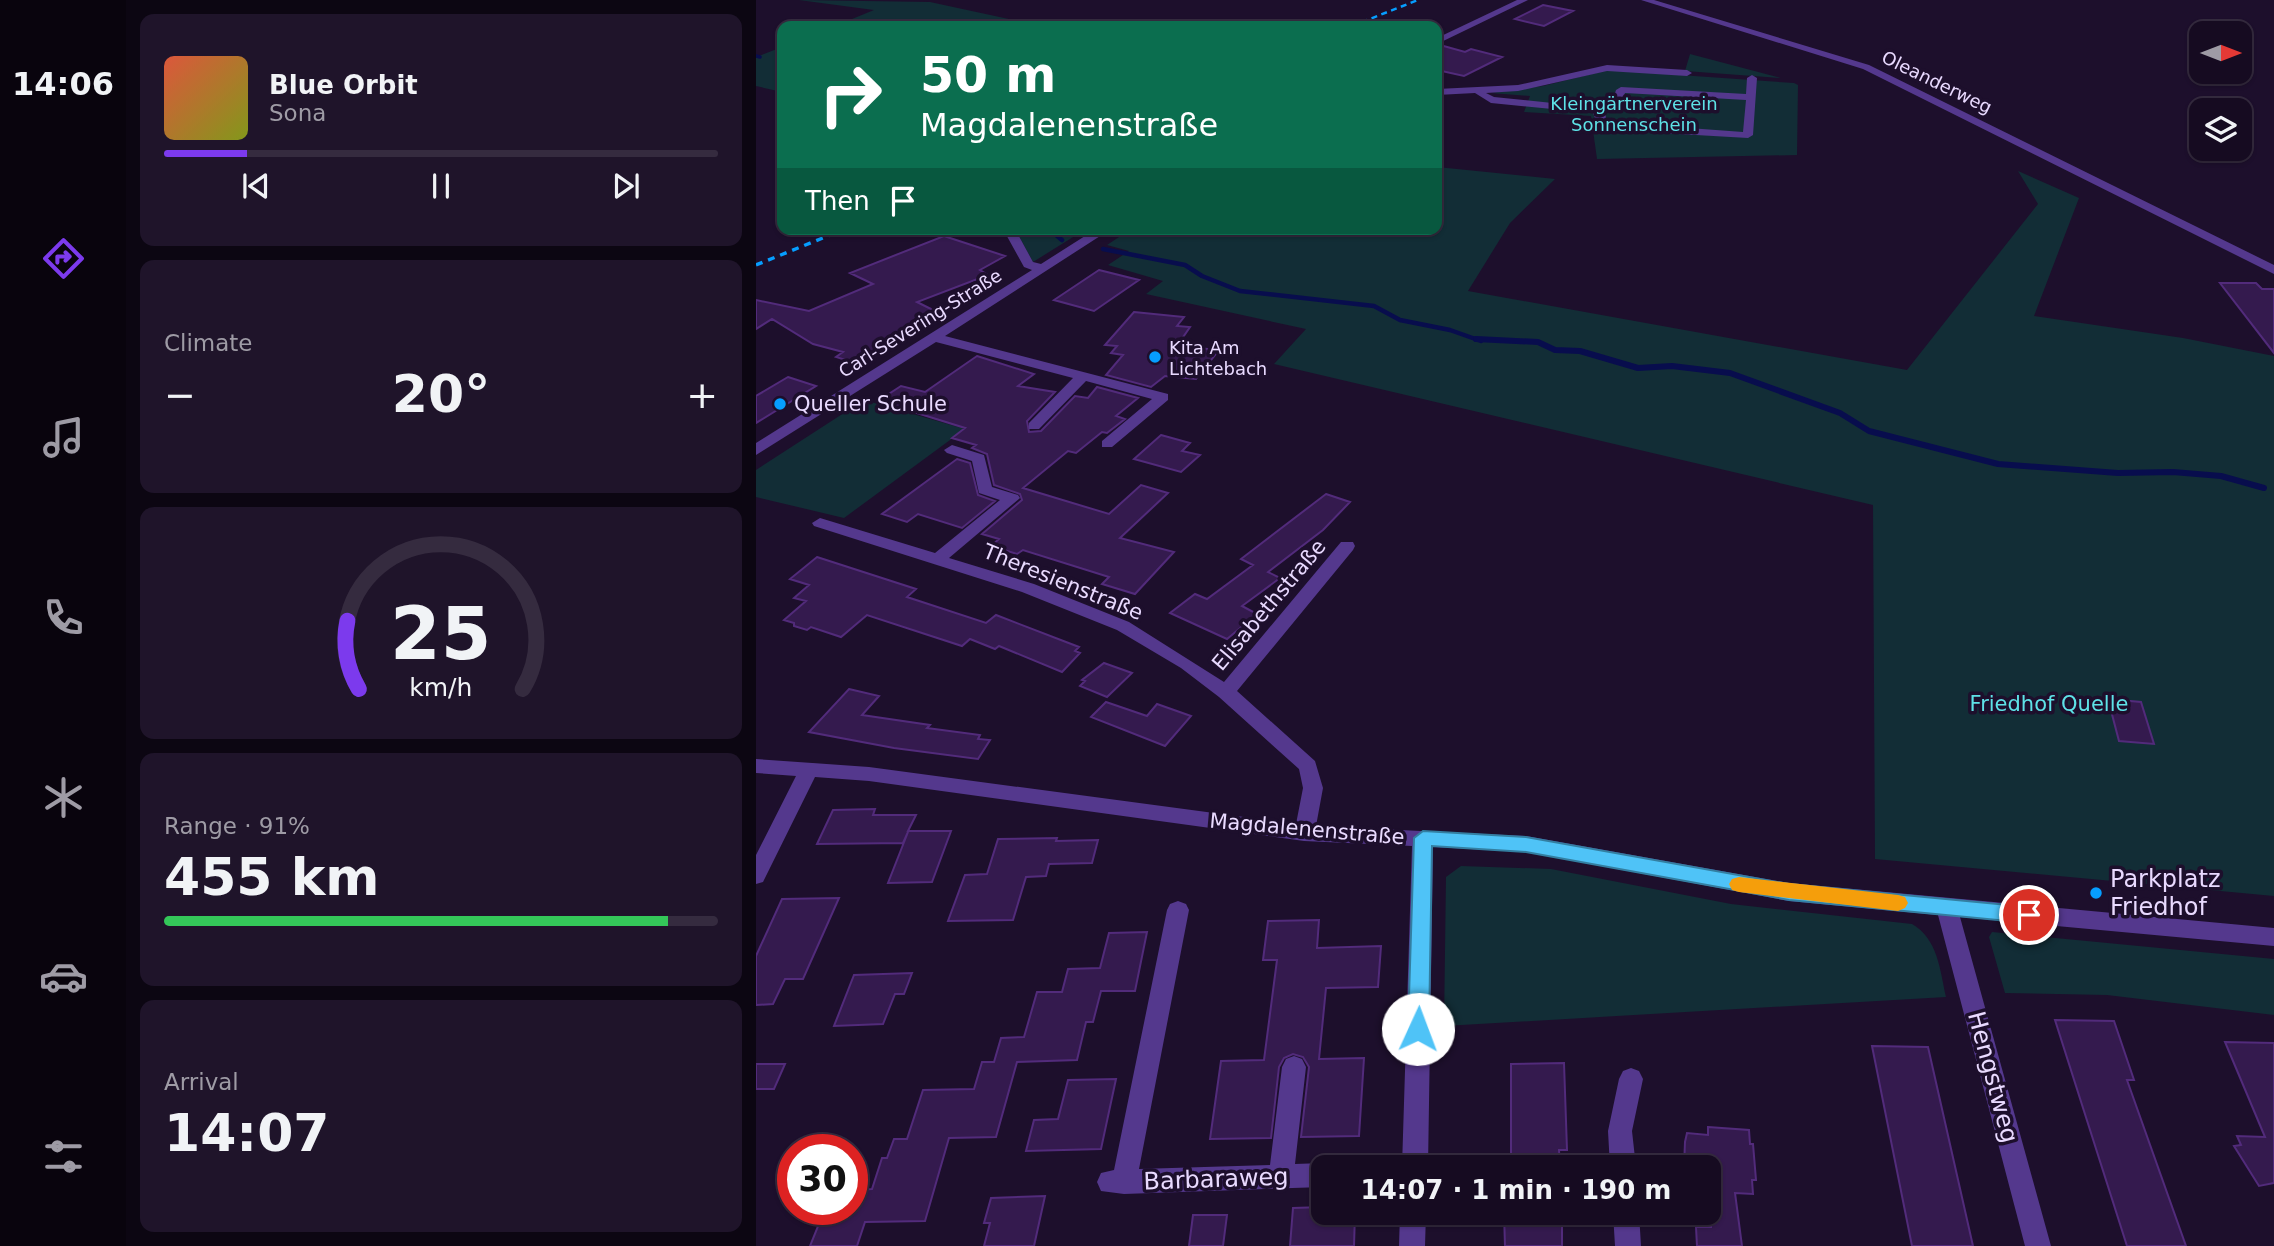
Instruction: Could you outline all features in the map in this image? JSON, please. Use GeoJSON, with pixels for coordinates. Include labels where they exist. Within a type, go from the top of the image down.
{"type":"FeatureCollection","features":[{"type":"Feature","properties":{"kind":"street"},"geometry":{"type":"LineString","coordinates":[[1442,39],[1524,0]]}},
{"type":"Feature","properties":{"kind":"street","name":"Oleanderweg"},"geometry":{"type":"LineString","coordinates":[[1645,0],[1866,67],[2274,270]]}},
{"type":"Feature","properties":{"kind":"street"},"geometry":{"type":"LineString","coordinates":[[1442,92],[1479,92],[1541,85],[1599,69],[1687,73]]}},
{"type":"Feature","properties":{"kind":"street"},"geometry":{"type":"LineString","coordinates":[[1598,112],[1602,124],[1609,127],[1748,135],[1752,78]]}},
{"type":"Feature","properties":{"kind":"street"},"geometry":{"type":"LineString","coordinates":[[1479,92],[1492,100],[1598,112],[1616,105],[1621,90],[1751,97]]}},
{"type":"Feature","properties":{"kind":"street"},"geometry":{"type":"LineString","coordinates":[[1012,235],[1028,264],[1042,269]]}},
{"type":"Feature","properties":{"kind":"street","name":"Carl-Severing-Straße"},"geometry":{"type":"LineString","coordinates":[[756,450],[1096,235]]}},
{"type":"Feature","properties":{"kind":"street"},"geometry":{"type":"LineString","coordinates":[[934,337],[1164,397],[1107,444]]}},
{"type":"Feature","properties":{"kind":"street"},"geometry":{"type":"LineString","coordinates":[[1034,426],[1083,376]]}},
{"type":"Feature","properties":{"kind":"street"},"geometry":{"type":"LineString","coordinates":[[938,559],[1012,498],[985,490],[979,458],[952,450]]}},
{"type":"Feature","properties":{"kind":"street","name":"Theresienstraße"},"geometry":{"type":"LineString","coordinates":[[820,523],[1028,588],[1123,626],[1187,664],[1226,692],[1308,766],[1314,788],[1304,833]]}},
{"type":"Feature","properties":{"kind":"street","name":"Elisabethstraße"},"geometry":{"type":"LineString","coordinates":[[1226,692],[1347,546]]}},
{"type":"Feature","properties":{"kind":"street","name":"Magdalenenstraße"},"geometry":{"type":"LineString","coordinates":[[756,766],[810,768],[1304,833],[1526,845],[1789,892],[2274,937]]}},
{"type":"Feature","properties":{"kind":"street"},"geometry":{"type":"LineString","coordinates":[[756,876],[810,768]]}},
{"type":"Feature","properties":{"kind":"street"},"geometry":{"type":"LineString","coordinates":[[1415,1155],[1423,838]]}},
{"type":"Feature","properties":{"kind":"street","name":"Hengstweg"},"geometry":{"type":"LineString","coordinates":[[1947,908],[2038,1246]]}},
{"type":"Feature","properties":{"kind":"street","name":"Barbaraweg"},"geometry":{"type":"LineString","coordinates":[[1178,910],[1117,1182],[1311,1176]]}},
{"type":"Feature","properties":{"kind":"street"},"geometry":{"type":"LineString","coordinates":[[1281,1177],[1294,1067]]}},
{"type":"Feature","properties":{"kind":"street"},"geometry":{"type":"LineString","coordinates":[[1622,1155],[1620,1131],[1631,1079]]}},
{"type":"Feature","properties":{"kind":"street"},"geometry":{"type":"LineString","coordinates":[[1412,1246],[1413,1225]]}},
{"type":"Feature","properties":{"kind":"street"},"geometry":{"type":"LineString","coordinates":[[1627,1225],[1628,1246]]}},
{"type":"Feature","properties":{"kind":"green space"},"geometry":{"type":"Polygon","coordinates":[[[799,0],[930,2],[1018,21],[847,21],[874,10],[799,0]]]}},
{"type":"Feature","properties":{"kind":"green space"},"geometry":{"type":"Polygon","coordinates":[[[777,49],[777,91],[756,86],[756,57],[777,49]]]}},
{"type":"Feature","properties":{"kind":"green space"},"geometry":{"type":"Polygon","coordinates":[[[1690,54],[1781,78],[1685,71],[1690,54]]]}},
{"type":"Feature","properties":{"kind":"green space","name":"Kleingärtnerverein Sonnenschein"},"geometry":{"type":"Polygon","coordinates":[[[1608,70],[1794,83],[1798,85],[1797,155],[1597,159],[1591,116],[1524,112],[1530,96],[1491,93],[1543,86],[1608,70]]]}},
{"type":"Feature","properties":{"kind":"green space","name":"Friedhof Quelle"},"geometry":{"type":"Polygon","coordinates":[[[1442,168],[1555,179],[1510,223],[1468,291],[1907,370],[2038,204],[2018,171],[2079,198],[2034,316],[2183,338],[2274,356],[2274,896],[1875,859],[1873,505],[1274,364],[1306,329],[1146,294],[1163,281],[1108,265],[1129,251],[1107,245],[1122,235],[1442,235],[1442,168]]]}},
{"type":"Feature","properties":{"kind":"green space"},"geometry":{"type":"Polygon","coordinates":[[[1018,235],[1076,235],[1033,262],[1018,235]]]}},
{"type":"Feature","properties":{"kind":"green space"},"geometry":{"type":"Polygon","coordinates":[[[864,400],[965,429],[844,518],[756,497],[756,470],[864,400]]]}},
{"type":"Feature","properties":{"kind":"green space"},"geometry":{"type":"Polygon","coordinates":[[[1461,866],[1551,869],[1731,904],[1912,924],[1921,930],[1933,947],[1946,997],[1444,1026],[1446,877],[1461,866]]]}},
{"type":"Feature","properties":{"kind":"green space"},"geometry":{"type":"Polygon","coordinates":[[[1992,932],[2274,959],[2274,1015],[2107,995],[2005,993],[1989,937],[1992,932]]]}},
{"type":"Feature","properties":{"kind":"building"},"geometry":{"type":"Polygon","coordinates":[[[1543,5],[1573,11],[1544,26],[1515,19],[1543,5]]]}},
{"type":"Feature","properties":{"kind":"building"},"geometry":{"type":"Polygon","coordinates":[[[1442,46],[1502,57],[1464,76],[1442,71],[1442,46]]]}},
{"type":"Feature","properties":{"kind":"building"},"geometry":{"type":"Polygon","coordinates":[[[944,236],[1005,256],[980,270],[988,275],[917,302],[939,313],[906,327],[917,331],[861,365],[836,357],[843,352],[813,344],[772,319],[756,329],[756,300],[809,311],[873,284],[850,273],[944,236]]]}},
{"type":"Feature","properties":{"kind":"building"},"geometry":{"type":"Polygon","coordinates":[[[1099,270],[1139,280],[1094,311],[1054,300],[1099,270]]]}},
{"type":"Feature","properties":{"kind":"building"},"geometry":{"type":"Polygon","coordinates":[[[2220,283],[2256,283],[2262,289],[2274,289],[2274,353],[2220,283]]]}},
{"type":"Feature","properties":{"kind":"building"},"geometry":{"type":"Polygon","coordinates":[[[1134,312],[1184,317],[1177,326],[1190,327],[1177,346],[1219,350],[1196,379],[1165,376],[1151,387],[1106,375],[1123,355],[1111,353],[1117,346],[1105,345],[1134,312]]]}},
{"type":"Feature","properties":{"kind":"building"},"geometry":{"type":"Polygon","coordinates":[[[977,356],[1034,374],[1018,386],[1055,392],[1027,421],[1029,432],[1041,431],[1075,396],[1088,398],[1097,387],[1138,398],[1116,416],[1125,419],[1107,433],[1102,432],[1076,453],[1068,451],[1023,488],[1109,514],[1141,485],[1168,493],[1120,538],[1174,552],[1135,594],[1102,584],[1109,577],[1023,550],[1017,554],[991,546],[999,539],[982,534],[1022,500],[1020,494],[994,485],[987,454],[972,448],[976,445],[952,438],[965,428],[878,401],[901,386],[925,392],[977,356]]]}},
{"type":"Feature","properties":{"kind":"building"},"geometry":{"type":"Polygon","coordinates":[[[788,377],[816,386],[756,423],[756,396],[788,377]]]}},
{"type":"Feature","properties":{"kind":"building"},"geometry":{"type":"Polygon","coordinates":[[[1161,435],[1190,443],[1182,451],[1200,455],[1181,472],[1134,459],[1161,435]]]}},
{"type":"Feature","properties":{"kind":"building"},"geometry":{"type":"Polygon","coordinates":[[[957,459],[970,463],[978,495],[995,501],[962,528],[918,514],[907,522],[882,514],[957,459]]]}},
{"type":"Feature","properties":{"kind":"building"},"geometry":{"type":"Polygon","coordinates":[[[1326,494],[1350,502],[1323,530],[1268,572],[1280,578],[1242,606],[1257,614],[1227,639],[1170,613],[1195,594],[1207,599],[1253,565],[1241,559],[1326,494]]]}},
{"type":"Feature","properties":{"kind":"building"},"geometry":{"type":"Polygon","coordinates":[[[817,557],[916,589],[907,597],[986,623],[996,615],[1079,647],[1075,651],[1080,653],[1062,672],[999,646],[995,649],[970,639],[962,646],[867,615],[841,637],[811,627],[807,630],[794,626],[794,623],[784,620],[806,601],[794,598],[809,585],[790,579],[817,557]]]}},
{"type":"Feature","properties":{"kind":"building"},"geometry":{"type":"Polygon","coordinates":[[[1104,663],[1132,673],[1107,697],[1080,686],[1085,681],[1082,680],[1104,663]]]}},
{"type":"Feature","properties":{"kind":"building"},"geometry":{"type":"Polygon","coordinates":[[[849,689],[879,696],[862,715],[930,725],[927,728],[980,735],[978,739],[990,740],[978,759],[894,748],[809,732],[849,689]]]}},
{"type":"Feature","properties":{"kind":"building"},"geometry":{"type":"Polygon","coordinates":[[[2108,699],[2141,702],[2154,744],[2119,741],[2108,699]]]}},
{"type":"Feature","properties":{"kind":"building"},"geometry":{"type":"Polygon","coordinates":[[[1106,702],[1147,716],[1157,704],[1191,716],[1165,746],[1091,717],[1106,702]]]}},
{"type":"Feature","properties":{"kind":"building"},"geometry":{"type":"Polygon","coordinates":[[[875,809],[873,815],[916,815],[908,831],[951,831],[932,882],[888,883],[908,832],[903,843],[817,844],[833,810],[875,809]]]}},
{"type":"Feature","properties":{"kind":"building"},"geometry":{"type":"Polygon","coordinates":[[[1057,838],[1056,841],[1098,840],[1092,863],[1049,864],[1046,876],[1026,877],[1013,920],[948,921],[965,875],[987,874],[998,839],[1057,838]]]}},
{"type":"Feature","properties":{"kind":"building"},"geometry":{"type":"Polygon","coordinates":[[[839,898],[803,979],[785,979],[773,1004],[756,1005],[756,956],[782,899],[839,898]]]}},
{"type":"Feature","properties":{"kind":"building"},"geometry":{"type":"Polygon","coordinates":[[[1319,920],[1317,948],[1381,946],[1378,987],[1326,988],[1319,1059],[1364,1058],[1359,1136],[1301,1137],[1309,1067],[1303,1057],[1293,1054],[1284,1058],[1279,1067],[1271,1138],[1210,1139],[1221,1061],[1264,1060],[1277,960],[1263,960],[1268,921],[1319,920]]]}},
{"type":"Feature","properties":{"kind":"building"},"geometry":{"type":"Polygon","coordinates":[[[1147,932],[1135,991],[1101,991],[1093,1022],[1086,1022],[1077,1060],[1017,1062],[996,1137],[949,1138],[925,1221],[868,1222],[868,1189],[872,1189],[882,1158],[887,1158],[894,1139],[907,1139],[923,1090],[974,1089],[982,1062],[994,1062],[1001,1038],[1024,1037],[1037,992],[1062,992],[1068,969],[1100,968],[1109,933],[1147,932]]]}},
{"type":"Feature","properties":{"kind":"building"},"geometry":{"type":"Polygon","coordinates":[[[912,973],[904,994],[895,994],[883,1024],[834,1026],[854,975],[912,973]]]}},
{"type":"Feature","properties":{"kind":"building"},"geometry":{"type":"Polygon","coordinates":[[[2055,1020],[2114,1021],[2134,1080],[2127,1080],[2186,1246],[2127,1246],[2055,1020]]]}},
{"type":"Feature","properties":{"kind":"building"},"geometry":{"type":"Polygon","coordinates":[[[2225,1042],[2274,1043],[2274,1183],[2259,1186],[2234,1146],[2241,1145],[2237,1136],[2265,1137],[2225,1042]]]}},
{"type":"Feature","properties":{"kind":"building"},"geometry":{"type":"Polygon","coordinates":[[[1872,1046],[1928,1047],[1973,1246],[1912,1246],[1872,1046]]]}},
{"type":"Feature","properties":{"kind":"building"},"geometry":{"type":"Polygon","coordinates":[[[1564,1063],[1567,1150],[1559,1150],[1559,1155],[1511,1155],[1511,1064],[1564,1063]]]}},
{"type":"Feature","properties":{"kind":"building"},"geometry":{"type":"Polygon","coordinates":[[[756,1064],[785,1064],[774,1089],[756,1089],[756,1064]]]}},
{"type":"Feature","properties":{"kind":"building"},"geometry":{"type":"Polygon","coordinates":[[[1116,1079],[1101,1149],[1026,1151],[1034,1120],[1058,1119],[1068,1080],[1116,1079]]]}},
{"type":"Feature","properties":{"kind":"building"},"geometry":{"type":"Polygon","coordinates":[[[1708,1127],[1749,1130],[1756,1180],[1752,1180],[1753,1194],[1735,1193],[1742,1246],[1697,1246],[1696,1227],[1721,1225],[1721,1155],[1684,1155],[1685,1142],[1687,1133],[1708,1135],[1708,1127]]]}},
{"type":"Feature","properties":{"kind":"building"},"geometry":{"type":"Polygon","coordinates":[[[1045,1196],[1034,1246],[984,1246],[990,1223],[984,1223],[991,1198],[1045,1196]]]}},
{"type":"Feature","properties":{"kind":"building"},"geometry":{"type":"Polygon","coordinates":[[[1311,1207],[1311,1225],[1355,1225],[1354,1246],[1290,1246],[1293,1208],[1311,1207]]]}},
{"type":"Feature","properties":{"kind":"building"},"geometry":{"type":"Polygon","coordinates":[[[1193,1215],[1227,1215],[1223,1246],[1189,1246],[1193,1215]]]}},
{"type":"Feature","properties":{"kind":"building"},"geometry":{"type":"Polygon","coordinates":[[[819,1225],[864,1225],[857,1246],[810,1246],[819,1225]]]}},
{"type":"Feature","properties":{"kind":"building"},"geometry":{"type":"Polygon","coordinates":[[[1504,1225],[1562,1225],[1562,1246],[1505,1246],[1504,1225]]]}},
{"type":"Feature","properties":{"kind":"waterway"},"geometry":{"type":"LineString","coordinates":[[756,56],[760,57]]}},
{"type":"Feature","properties":{"kind":"waterway"},"geometry":{"type":"LineString","coordinates":[[1056,235],[1062,240]]}},
{"type":"Feature","properties":{"kind":"waterway"},"geometry":{"type":"LineString","coordinates":[[1103,249],[1185,265],[1202,276],[1240,291],[1374,306],[1400,320],[1450,330],[1481,341]]}},
{"type":"Feature","properties":{"kind":"waterway"},"geometry":{"type":"LineString","coordinates":[[1476,339],[1538,342],[1555,350],[1580,351],[1638,368],[1672,366],[1730,373],[1840,413],[1869,431],[1998,464],[2118,473],[2173,472],[2221,476],[2264,488]]}},
{"type":"Feature","properties":{"kind":"railway"},"geometry":{"type":"LineString","coordinates":[[1365,21],[1418,0]]}},
{"type":"Feature","properties":{"kind":"railway"},"geometry":{"type":"LineString","coordinates":[[756,265],[830,235]]}},
{"type":"Feature","properties":{"kind":"slow traffic"},"geometry":{"type":"LineString","coordinates":[[1739,884],[1898,903]]}},
{"type":"Feature","properties":{"kind":"place","name":"Kita Am Lichtebach"},"geometry":{"type":"Point","coordinates":[1155,357]}},
{"type":"Feature","properties":{"kind":"place","name":"Queller Schule"},"geometry":{"type":"Point","coordinates":[780,404]}},
{"type":"Feature","properties":{"kind":"place","name":"Parkplatz Friedhof"},"geometry":{"type":"Point","coordinates":[2096,893]}},
{"type":"Feature","properties":{"kind":"route"},"geometry":{"type":"LineString","coordinates":[[1418,1029],[1423,838],[1526,845],[1789,892],[2029,915]]}}]}
